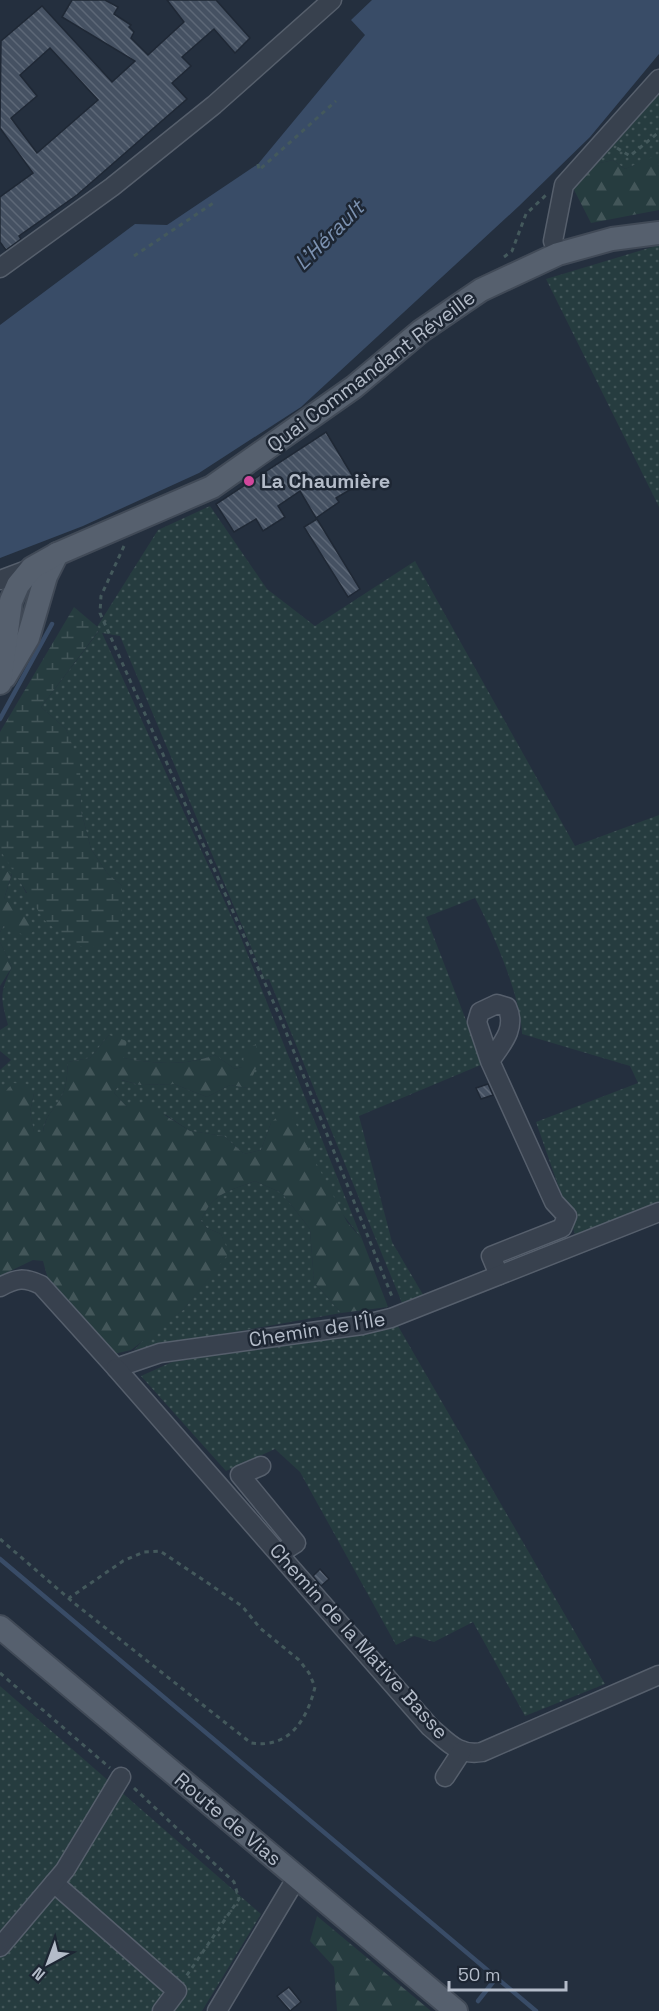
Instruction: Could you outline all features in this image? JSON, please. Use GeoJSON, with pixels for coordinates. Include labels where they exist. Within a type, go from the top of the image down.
{"type":"FeatureCollection","features":[{"type":"Feature","properties":{"kind":"main road","name":"Quai Commandant Réveille"},"geometry":{"type":"LineString","coordinates":[[25,573],[57,554],[212,487],[354,387],[421,331],[481,290],[558,254],[612,239],[659,233]]}},
{"type":"Feature","properties":{"kind":"main road"},"geometry":{"type":"LineString","coordinates":[[0,684],[28,638],[36,617],[46,576],[57,554]]}},
{"type":"Feature","properties":{"kind":"main road"},"geometry":{"type":"LineString","coordinates":[[0,684],[11,601],[25,573]]}},
{"type":"Feature","properties":{"kind":"main road","name":"Route de Vias"},"geometry":{"type":"LineString","coordinates":[[0,1627],[456,2011]]}},
{"type":"Feature","properties":{"kind":"street"},"geometry":{"type":"LineString","coordinates":[[0,268],[112,187],[214,105],[332,0]]}},
{"type":"Feature","properties":{"kind":"street"},"geometry":{"type":"LineString","coordinates":[[558,254],[553,241],[564,185],[659,79]]}},
{"type":"Feature","properties":{"kind":"street"},"geometry":{"type":"LineString","coordinates":[[0,580],[25,573],[34,595],[36,617]]}},
{"type":"Feature","properties":{"kind":"street"},"geometry":{"type":"LineString","coordinates":[[490,1061],[554,1202],[567,1216],[562,1228],[491,1256],[499,1275]]}},
{"type":"Feature","properties":{"kind":"street","name":"Chemin de l'Île"},"geometry":{"type":"LineString","coordinates":[[116,1368],[160,1353],[362,1324],[399,1315],[659,1212]]}},
{"type":"Feature","properties":{"kind":"street"},"geometry":{"type":"LineString","coordinates":[[0,1287],[14,1280],[26,1278],[41,1285],[116,1368]]}},
{"type":"Feature","properties":{"kind":"street","name":"Chemin de la Mative Basse"},"geometry":{"type":"LineString","coordinates":[[116,1368],[430,1727],[462,1751],[468,1754],[482,1752],[659,1675]]}},
{"type":"Feature","properties":{"kind":"street"},"geometry":{"type":"LineString","coordinates":[[261,1466],[240,1476],[296,1543],[280,1554]]}},
{"type":"Feature","properties":{"kind":"street"},"geometry":{"type":"LineString","coordinates":[[445,1777],[462,1751]]}},
{"type":"Feature","properties":{"kind":"street"},"geometry":{"type":"LineString","coordinates":[[0,1947],[65,1870],[121,1777]]}},
{"type":"Feature","properties":{"kind":"street"},"geometry":{"type":"LineString","coordinates":[[217,2011],[297,1877]]}},
{"type":"Feature","properties":{"kind":"street"},"geometry":{"type":"LineString","coordinates":[[54,1883],[177,1991],[162,2011]]}},
{"type":"Feature","properties":{"kind":"path"},"geometry":{"type":"LineString","coordinates":[[258,164],[259,170],[336,102]]}},
{"type":"Feature","properties":{"kind":"path"},"geometry":{"type":"LineString","coordinates":[[606,140],[621,153],[630,156],[659,132]]}},
{"type":"Feature","properties":{"kind":"path"},"geometry":{"type":"LineString","coordinates":[[499,262],[512,251],[526,214],[540,201]]}},
{"type":"Feature","properties":{"kind":"path"},"geometry":{"type":"LineString","coordinates":[[134,256],[214,202]]}},
{"type":"Feature","properties":{"kind":"path"},"geometry":{"type":"LineString","coordinates":[[127,522],[129,527],[124,546],[101,596],[100,613],[280,1017],[399,1315]]}},
{"type":"Feature","properties":{"kind":"path"},"geometry":{"type":"LineString","coordinates":[[0,1539],[69,1598],[251,1743],[267,1745],[279,1742],[307,1715],[315,1687],[309,1673],[298,1660],[260,1628],[242,1606],[160,1551],[144,1552],[123,1561],[69,1598]]}},
{"type":"Feature","properties":{"kind":"path"},"geometry":{"type":"LineString","coordinates":[[0,1673],[121,1777],[226,1874],[238,1890],[239,1899],[177,1991]]}},
{"type":"Feature","properties":{"kind":"green space"},"geometry":{"type":"Polygon","coordinates":[[[659,90],[659,166],[655,157],[625,169],[613,160],[596,164],[659,90]]]}},
{"type":"Feature","properties":{"kind":"green space"},"geometry":{"type":"Polygon","coordinates":[[[655,156],[659,166],[659,210],[591,223],[572,186],[596,164],[613,160],[625,169],[655,156]]]}},
{"type":"Feature","properties":{"kind":"green space"},"geometry":{"type":"Polygon","coordinates":[[[659,245],[659,507],[546,279],[659,245]]]}},
{"type":"Feature","properties":{"kind":"green space"},"geometry":{"type":"Polygon","coordinates":[[[210,506],[267,589],[315,626],[415,561],[575,846],[659,815],[659,1204],[575,1234],[536,1122],[638,1083],[630,1066],[522,1034],[517,1002],[498,946],[475,898],[426,917],[483,1064],[359,1116],[392,1242],[425,1298],[402,1303],[269,979],[265,980],[120,636],[102,633],[239,933],[362,1239],[271,1123],[261,1150],[244,1154],[224,1136],[190,1131],[166,1115],[127,1107],[114,1093],[121,1080],[140,1085],[174,1084],[207,1097],[230,1085],[248,1088],[242,1067],[235,1069],[215,1055],[204,1059],[170,1063],[123,1058],[109,1035],[90,1058],[68,1062],[64,1090],[48,1117],[43,1132],[34,1133],[30,1112],[34,1093],[0,1092],[0,1070],[11,1060],[0,1051],[0,1030],[8,1025],[2,995],[12,967],[0,942],[0,932],[4,925],[4,899],[12,874],[0,869],[0,850],[11,863],[26,893],[122,886],[107,873],[91,849],[81,811],[79,765],[66,729],[41,707],[99,631],[97,627],[158,530],[210,506]]]}},
{"type":"Feature","properties":{"kind":"green space"},"geometry":{"type":"Polygon","coordinates":[[[74,607],[100,629],[41,707],[66,729],[80,765],[81,811],[91,849],[107,873],[122,886],[121,926],[92,948],[75,945],[44,920],[0,850],[0,732],[74,607]]]}},
{"type":"Feature","properties":{"kind":"green space"},"geometry":{"type":"Polygon","coordinates":[[[0,869],[12,873],[4,899],[38,927],[27,937],[4,925],[0,932],[0,869]]]}},
{"type":"Feature","properties":{"kind":"green space"},"geometry":{"type":"Polygon","coordinates":[[[0,942],[12,967],[0,986],[0,942]]]}},
{"type":"Feature","properties":{"kind":"green space"},"geometry":{"type":"Polygon","coordinates":[[[109,1035],[127,1041],[123,1058],[170,1063],[193,1061],[215,1055],[235,1069],[242,1067],[245,1050],[256,1044],[258,1063],[248,1088],[230,1085],[207,1097],[174,1084],[140,1085],[122,1080],[114,1093],[127,1107],[144,1102],[190,1131],[224,1136],[244,1154],[261,1150],[271,1123],[287,1107],[347,1222],[362,1239],[388,1307],[341,1313],[314,1282],[310,1229],[282,1193],[255,1181],[222,1194],[210,1204],[201,1221],[207,1228],[221,1234],[229,1253],[183,1310],[131,1350],[114,1354],[49,1283],[43,1261],[33,1260],[0,1276],[0,1092],[5,1092],[13,1083],[27,1084],[34,1093],[30,1112],[34,1132],[43,1132],[48,1117],[64,1090],[68,1062],[90,1058],[109,1035]]]}},
{"type":"Feature","properties":{"kind":"green space"},"geometry":{"type":"Polygon","coordinates":[[[255,1181],[282,1193],[310,1229],[314,1282],[341,1313],[134,1350],[148,1335],[183,1310],[228,1253],[221,1234],[207,1228],[201,1221],[210,1204],[222,1194],[255,1181]]]}},
{"type":"Feature","properties":{"kind":"green space"},"geometry":{"type":"Polygon","coordinates":[[[398,1326],[605,1684],[525,1716],[473,1622],[434,1642],[414,1636],[396,1645],[300,1472],[275,1449],[226,1471],[141,1376],[172,1362],[398,1326]]]}},
{"type":"Feature","properties":{"kind":"green space"},"geometry":{"type":"Polygon","coordinates":[[[0,1686],[261,1914],[202,2011],[0,2011],[0,1686]]]}},
{"type":"Feature","properties":{"kind":"green space"},"geometry":{"type":"Polygon","coordinates":[[[317,1916],[431,2011],[337,2011],[334,1967],[310,1941],[317,1916]]]}},
{"type":"Feature","properties":{"kind":"water","name":"L'Hérault"},"geometry":{"type":"Polygon","coordinates":[[[372,0],[659,0],[659,54],[590,137],[519,206],[301,407],[199,473],[83,526],[0,558],[0,325],[135,224],[167,225],[258,164],[365,35],[351,20],[372,0]]]}},
{"type":"Feature","properties":{"kind":"building"},"geometry":{"type":"Polygon","coordinates":[[[72,0],[105,0],[118,7],[114,14],[131,25],[129,27],[134,32],[131,38],[148,55],[184,22],[167,0],[216,0],[250,38],[235,53],[214,29],[182,57],[191,66],[172,83],[187,99],[77,195],[19,236],[21,239],[6,250],[0,242],[0,197],[33,173],[0,128],[1,41],[42,6],[112,82],[135,61],[62,17],[72,0]],[[50,48],[20,75],[37,96],[11,118],[37,153],[98,100],[50,48]]]}},
{"type":"Feature","properties":{"kind":"building"},"geometry":{"type":"Polygon","coordinates":[[[326,432],[358,485],[336,498],[339,502],[316,518],[300,491],[278,506],[285,517],[263,531],[256,519],[234,532],[216,504],[326,432]]]}},
{"type":"Feature","properties":{"kind":"building"},"geometry":{"type":"Polygon","coordinates":[[[317,519],[360,589],[348,597],[304,527],[317,519]]]}},
{"type":"Feature","properties":{"kind":"building"},"geometry":{"type":"Polygon","coordinates":[[[488,1084],[493,1095],[481,1099],[476,1088],[488,1084]]]}},
{"type":"Feature","properties":{"kind":"building"},"geometry":{"type":"Polygon","coordinates":[[[320,1569],[329,1579],[321,1586],[313,1576],[320,1569]]]}},
{"type":"Feature","properties":{"kind":"building"},"geometry":{"type":"Polygon","coordinates":[[[289,1987],[301,2002],[290,2011],[277,1996],[289,1987]]]}},
{"type":"Feature","properties":{"kind":"waterway"},"geometry":{"type":"LineString","coordinates":[[0,719],[52,624]]}},
{"type":"Feature","properties":{"kind":"waterway"},"geometry":{"type":"LineString","coordinates":[[0,1559],[536,2011]]}},
{"type":"Feature","properties":{"kind":"waterway"},"geometry":{"type":"LineString","coordinates":[[478,2001],[497,1977]]}},
{"type":"Feature","properties":{"kind":"place","name":"La Chaumière"},"geometry":{"type":"Point","coordinates":[249,481]}}]}
